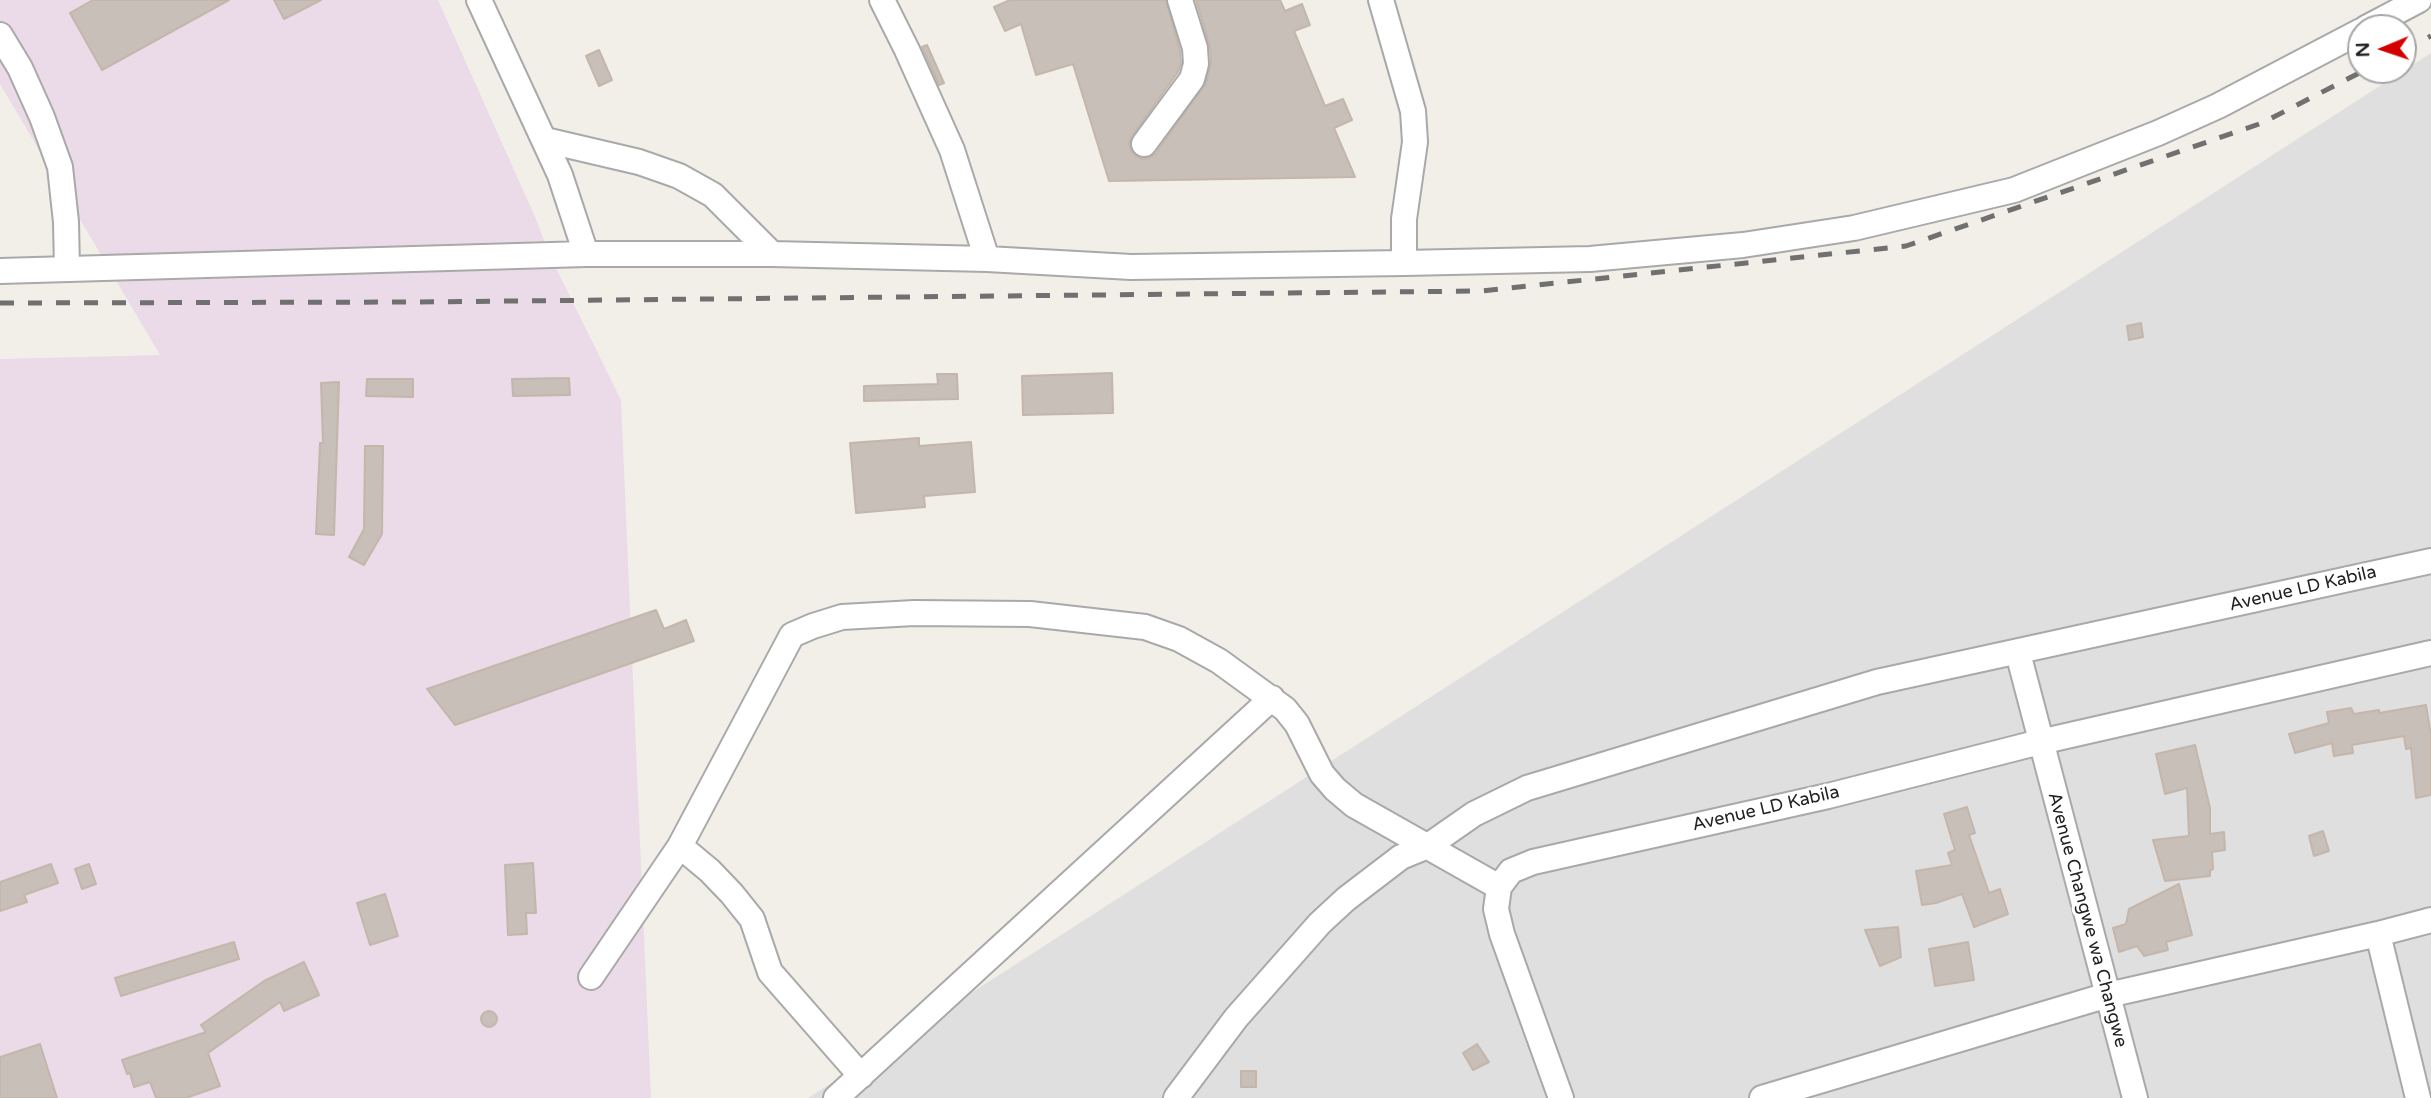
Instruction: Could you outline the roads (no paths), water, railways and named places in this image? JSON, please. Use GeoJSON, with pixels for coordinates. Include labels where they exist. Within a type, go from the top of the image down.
{"type":"FeatureCollection","features":[{"type":"Feature","properties":{"kind":"street"},"geometry":{"type":"LineString","coordinates":[[479,0],[545,140],[586,254]]}},
{"type":"Feature","properties":{"kind":"street"},"geometry":{"type":"LineString","coordinates":[[881,0],[907,50],[952,150],[987,259]]}},
{"type":"Feature","properties":{"kind":"street"},"geometry":{"type":"LineString","coordinates":[[1144,144],[1192,79],[1196,64],[1195,48],[1180,0]]}},
{"type":"Feature","properties":{"kind":"street"},"geometry":{"type":"LineString","coordinates":[[1381,0],[1413,111],[1415,142],[1404,219],[1404,263]]}},
{"type":"Feature","properties":{"kind":"street"},"geometry":{"type":"LineString","coordinates":[[2392,14],[2419,0]]}},
{"type":"Feature","properties":{"kind":"street"},"geometry":{"type":"LineString","coordinates":[[0,35],[20,68],[60,167],[66,222],[67,269]]}},
{"type":"Feature","properties":{"kind":"street"},"geometry":{"type":"LineString","coordinates":[[0,271],[586,254],[772,254],[987,259],[1132,267],[1404,263],[1590,259],[1743,244],[1854,228],[2014,190],[2158,133],[2218,106],[2347,38]]}},
{"type":"Feature","properties":{"kind":"street"},"geometry":{"type":"LineString","coordinates":[[545,140],[639,162],[679,176],[713,195],[772,254]]}},
{"type":"Feature","properties":{"kind":"street","name":"Avenue LD Kabila"},"geometry":{"type":"LineString","coordinates":[[1176,1098],[1236,1017],[1321,923],[1371,878],[1401,857],[1428,846],[1474,814],[1527,788],[1877,682],[2431,561]]}},
{"type":"Feature","properties":{"kind":"street"},"geometry":{"type":"LineString","coordinates":[[592,977],[680,846],[792,635],[842,617],[914,613],[1030,614],[1145,627],[1179,639],[1219,662],[1285,709],[1297,724],[1322,774],[1354,804],[1499,887],[1496,909],[1502,934],[1561,1098]]}},
{"type":"Feature","properties":{"kind":"street"},"geometry":{"type":"LineString","coordinates":[[2018,653],[2040,742]]}},
{"type":"Feature","properties":{"kind":"street","name":"Avenue LD Kabila"},"geometry":{"type":"LineString","coordinates":[[1499,887],[1511,871],[1533,862],[1828,796],[2040,742],[2431,653]]}},
{"type":"Feature","properties":{"kind":"street"},"geometry":{"type":"LineString","coordinates":[[836,1098],[1272,698]]}},
{"type":"Feature","properties":{"kind":"street","name":"Avenue Changwe wa Changwe"},"geometry":{"type":"LineString","coordinates":[[2040,742],[2135,1098]]}},
{"type":"Feature","properties":{"kind":"street"},"geometry":{"type":"LineString","coordinates":[[680,846],[710,871],[739,902],[752,919],[770,972],[861,1076]]}},
{"type":"Feature","properties":{"kind":"street"},"geometry":{"type":"LineString","coordinates":[[1762,1098],[2108,995],[2378,934],[2431,919]]}},
{"type":"Feature","properties":{"kind":"street"},"geometry":{"type":"LineString","coordinates":[[2378,934],[2418,1098]]}},
{"type":"Feature","properties":{"kind":"railway"},"geometry":{"type":"LineString","coordinates":[[2417,43],[2431,36]]}},
{"type":"Feature","properties":{"kind":"railway"},"geometry":{"type":"LineString","coordinates":[[0,303],[418,302],[1481,291],[1906,246],[2262,123],[2347,79]]}}]}
